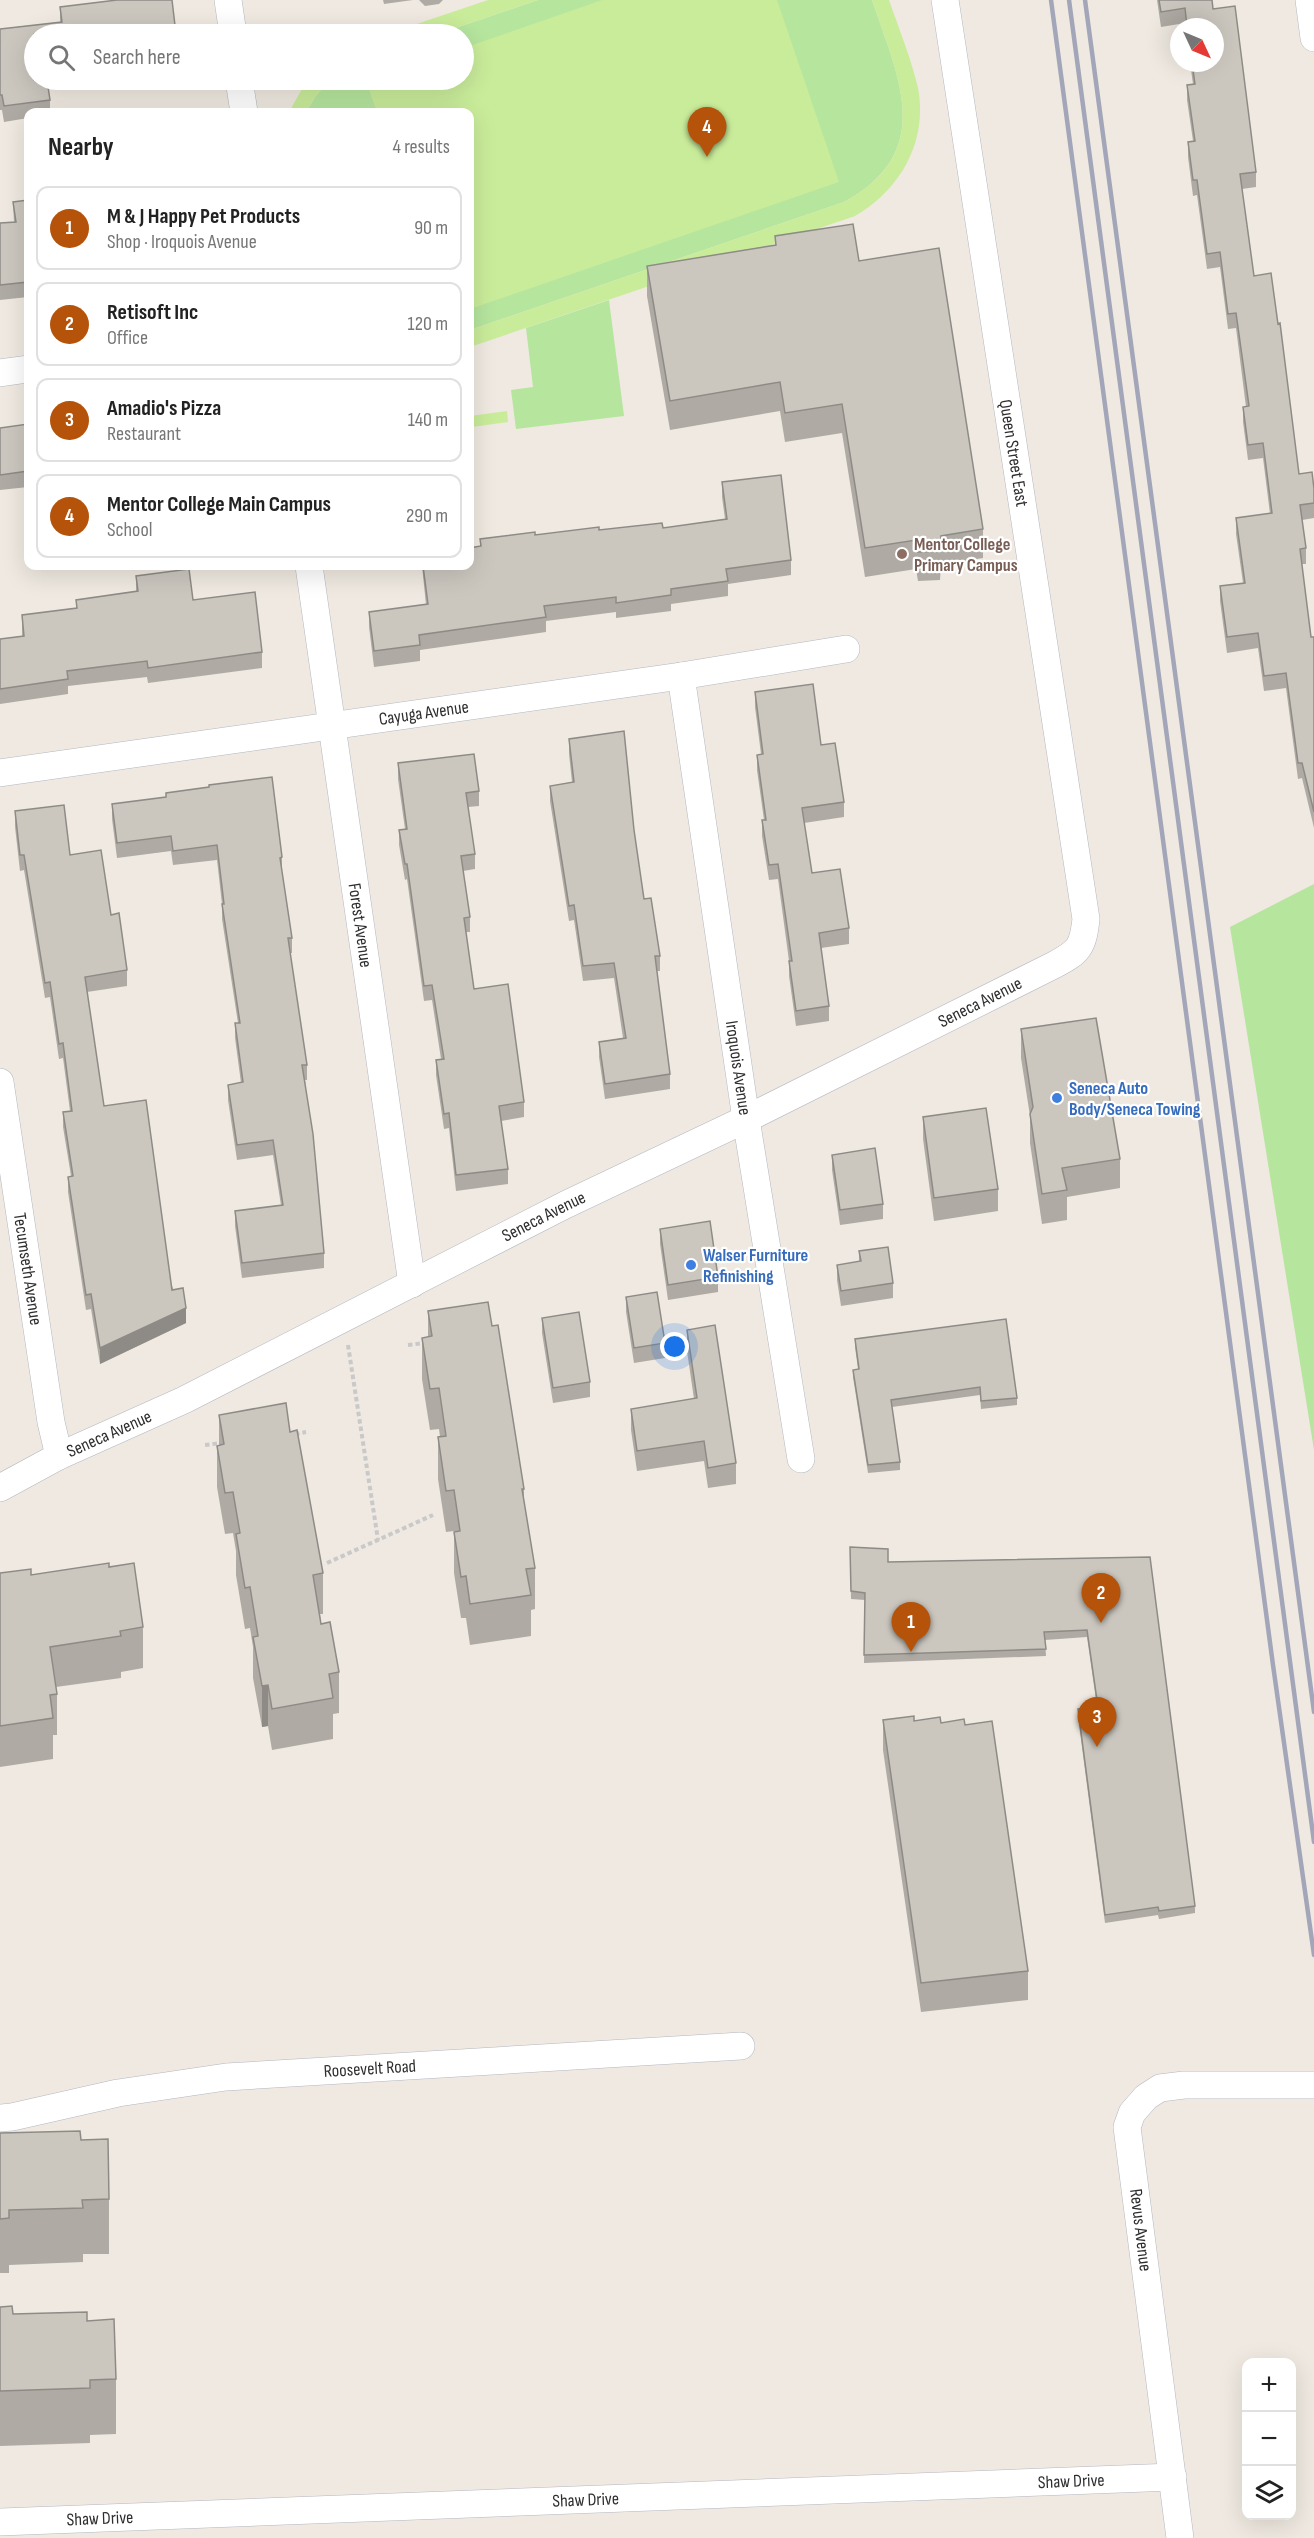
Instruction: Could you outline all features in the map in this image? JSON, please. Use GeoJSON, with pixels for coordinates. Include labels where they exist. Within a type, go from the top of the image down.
{"type":"FeatureCollection","features":[{"type":"Feature","properties":{"kind":"street"},"geometry":{"type":"LineString","coordinates":[[228,0],[232,24]]}},
{"type":"Feature","properties":{"kind":"street","name":"Queen Street East"},"geometry":{"type":"LineString","coordinates":[[945,0],[1086,919],[1084,942]]}},
{"type":"Feature","properties":{"kind":"street"},"geometry":{"type":"LineString","coordinates":[[1309,0],[1314,38]]}},
{"type":"Feature","properties":{"kind":"street"},"geometry":{"type":"LineString","coordinates":[[241,90],[244,108]]}},
{"type":"Feature","properties":{"kind":"street"},"geometry":{"type":"LineString","coordinates":[[0,373],[24,370]]}},
{"type":"Feature","properties":{"kind":"street","name":"Forest Avenue"},"geometry":{"type":"LineString","coordinates":[[310,570],[412,1284]]}},
{"type":"Feature","properties":{"kind":"street","name":"Cayuga Avenue"},"geometry":{"type":"LineString","coordinates":[[0,773],[681,676],[846,649]]}},
{"type":"Feature","properties":{"kind":"street","name":"Iroquois Avenue"},"geometry":{"type":"LineString","coordinates":[[681,676],[746,1119],[801,1460]]}},
{"type":"Feature","properties":{"kind":"street","name":"Seneca Avenue"},"geometry":{"type":"LineString","coordinates":[[0,1488],[59,1456],[184,1400],[565,1205],[746,1119],[1063,960],[1072,955],[1084,942]]}},
{"type":"Feature","properties":{"kind":"street","name":"Tecumseth Avenue"},"geometry":{"type":"LineString","coordinates":[[0,1082],[51,1422],[59,1456]]}},
{"type":"Feature","properties":{"kind":"street","name":"Roosevelt Road"},"geometry":{"type":"LineString","coordinates":[[0,2118],[126,2091],[226,2077],[741,2046]]}},
{"type":"Feature","properties":{"kind":"street","name":"Revus Avenue"},"geometry":{"type":"LineString","coordinates":[[1180,2538],[1127,2127],[1132,2113],[1146,2097],[1160,2088],[1184,2085],[1314,2085]]}},
{"type":"Feature","properties":{"kind":"street","name":"Shaw Drive"},"geometry":{"type":"LineString","coordinates":[[0,2522],[1173,2477]]}},
{"type":"Feature","properties":{"kind":"path"},"geometry":{"type":"LineString","coordinates":[[345,1318],[378,1540]]}},
{"type":"Feature","properties":{"kind":"path"},"geometry":{"type":"LineString","coordinates":[[408,1346],[431,1342]]}},
{"type":"Feature","properties":{"kind":"path"},"geometry":{"type":"LineString","coordinates":[[284,1435],[306,1432]]}},
{"type":"Feature","properties":{"kind":"path"},"geometry":{"type":"LineString","coordinates":[[205,1445],[227,1442]]}},
{"type":"Feature","properties":{"kind":"path"},"geometry":{"type":"LineString","coordinates":[[327,1563],[433,1515]]}},
{"type":"Feature","properties":{"kind":"green space"},"geometry":{"type":"Polygon","coordinates":[[[488,0],[538,0],[467,24],[417,24],[488,0]]]}},
{"type":"Feature","properties":{"kind":"green space"},"geometry":{"type":"Polygon","coordinates":[[[538,0],[872,0],[899,84],[903,111],[901,136],[891,160],[873,182],[844,202],[474,329],[474,108],[308,108],[321,90],[474,90],[474,24],[467,24],[538,0]]]}},
{"type":"Feature","properties":{"kind":"green space"},"geometry":{"type":"Polygon","coordinates":[[[602,0],[777,0],[839,182],[474,308],[474,108],[376,108],[369,90],[474,90],[474,45],[602,0]]]}},
{"type":"Feature","properties":{"kind":"green space"},"geometry":{"type":"Polygon","coordinates":[[[872,0],[889,0],[915,77],[920,108],[915,145],[908,162],[886,192],[871,205],[855,216],[474,346],[474,329],[844,202],[873,182],[891,160],[901,136],[903,111],[892,57],[872,0]]]}},
{"type":"Feature","properties":{"kind":"green space"},"geometry":{"type":"Polygon","coordinates":[[[301,90],[321,90],[308,108],[291,108],[301,90]]]}},
{"type":"Feature","properties":{"kind":"green space"},"geometry":{"type":"Polygon","coordinates":[[[609,300],[624,416],[516,429],[511,390],[533,387],[526,328],[609,300]]]}},
{"type":"Feature","properties":{"kind":"green space"},"geometry":{"type":"Polygon","coordinates":[[[507,411],[508,422],[474,427],[474,415],[507,411]]]}},
{"type":"Feature","properties":{"kind":"green space"},"geometry":{"type":"Polygon","coordinates":[[[1314,884],[1314,1450],[1230,927],[1314,884]]]}},
{"type":"Feature","properties":{"kind":"building"},"geometry":{"type":"Polygon","coordinates":[[[117,0],[172,0],[175,24],[44,24],[62,22],[60,7],[117,0]]]}},
{"type":"Feature","properties":{"kind":"building"},"geometry":{"type":"Polygon","coordinates":[[[1159,0],[1212,0],[1213,9],[1235,6],[1256,172],[1240,174],[1254,276],[1271,273],[1278,324],[1280,323],[1299,474],[1312,472],[1314,489],[1314,503],[1300,505],[1306,548],[1300,549],[1311,637],[1314,637],[1314,812],[1302,763],[1298,763],[1286,673],[1264,676],[1258,633],[1227,637],[1220,586],[1245,583],[1236,518],[1272,513],[1263,443],[1248,445],[1243,407],[1249,406],[1236,313],[1228,314],[1220,252],[1207,254],[1197,180],[1193,180],[1188,142],[1195,141],[1187,85],[1195,84],[1193,72],[1224,72],[1224,18],[1186,18],[1185,8],[1161,12],[1159,0]]]}},
{"type":"Feature","properties":{"kind":"building"},"geometry":{"type":"Polygon","coordinates":[[[24,26],[24,90],[48,90],[50,100],[4,106],[2,95],[0,95],[0,29],[24,26]]]}},
{"type":"Feature","properties":{"kind":"building"},"geometry":{"type":"Polygon","coordinates":[[[24,201],[24,282],[0,285],[0,223],[16,222],[13,202],[24,201]]]}},
{"type":"Feature","properties":{"kind":"building"},"geometry":{"type":"Polygon","coordinates":[[[853,224],[859,261],[939,248],[983,529],[941,536],[940,551],[918,552],[916,540],[865,548],[842,404],[785,413],[780,382],[670,401],[647,266],[776,245],[775,236],[853,224]]]}},
{"type":"Feature","properties":{"kind":"building"},"geometry":{"type":"Polygon","coordinates":[[[24,425],[24,472],[0,475],[0,428],[24,425]]]}},
{"type":"Feature","properties":{"kind":"building"},"geometry":{"type":"Polygon","coordinates":[[[781,475],[791,560],[726,569],[728,581],[671,589],[671,595],[616,603],[616,597],[544,606],[546,617],[419,635],[420,645],[374,651],[369,612],[428,604],[424,570],[474,570],[474,547],[481,546],[480,539],[535,532],[535,535],[599,527],[599,530],[662,523],[663,528],[727,519],[722,482],[781,475]]]}},
{"type":"Feature","properties":{"kind":"building"},"geometry":{"type":"Polygon","coordinates":[[[189,570],[193,600],[255,592],[262,652],[148,668],[147,661],[67,671],[68,679],[0,689],[0,639],[24,636],[22,615],[77,608],[76,600],[138,591],[136,576],[189,570]]]}},
{"type":"Feature","properties":{"kind":"building"},"geometry":{"type":"Polygon","coordinates":[[[813,684],[821,745],[835,743],[844,802],[802,808],[812,873],[840,869],[849,928],[819,933],[829,1006],[796,1011],[789,961],[792,961],[778,864],[769,865],[762,820],[766,820],[757,755],[763,754],[755,692],[813,684]]]}},
{"type":"Feature","properties":{"kind":"building"},"geometry":{"type":"Polygon","coordinates":[[[624,731],[644,899],[651,898],[660,956],[655,956],[670,1074],[605,1084],[599,1042],[626,1038],[614,963],[583,966],[574,905],[569,906],[550,786],[574,782],[569,739],[624,731]]]}},
{"type":"Feature","properties":{"kind":"building"},"geometry":{"type":"Polygon","coordinates":[[[474,754],[479,791],[466,793],[475,854],[461,856],[470,917],[464,918],[474,989],[508,984],[524,1102],[499,1106],[508,1169],[456,1175],[449,1113],[444,1114],[436,1060],[444,1059],[432,985],[424,986],[407,864],[405,864],[399,830],[407,829],[398,763],[474,754]]]}},
{"type":"Feature","properties":{"kind":"building"},"geometry":{"type":"Polygon","coordinates":[[[272,777],[282,857],[280,858],[292,938],[288,938],[307,1065],[302,1065],[313,1134],[324,1253],[242,1263],[235,1211],[283,1205],[273,1140],[237,1145],[228,1085],[243,1082],[235,1023],[240,1023],[222,904],[224,904],[217,845],[173,851],[171,836],[117,843],[112,804],[166,797],[166,793],[209,787],[209,785],[272,777]]]}},
{"type":"Feature","properties":{"kind":"building"},"geometry":{"type":"Polygon","coordinates":[[[64,805],[70,855],[101,850],[111,915],[119,913],[127,970],[85,977],[104,1106],[146,1100],[172,1290],[183,1288],[186,1308],[100,1348],[91,1294],[86,1295],[68,1177],[73,1176],[63,1112],[72,1111],[63,1043],[59,1044],[50,982],[45,983],[24,855],[20,855],[15,811],[64,805]]]}},
{"type":"Feature","properties":{"kind":"building"},"geometry":{"type":"Polygon","coordinates":[[[1096,1018],[1120,1159],[1062,1168],[1067,1190],[1042,1194],[1030,1114],[1033,1107],[1021,1029],[1096,1018]]]}},
{"type":"Feature","properties":{"kind":"building"},"geometry":{"type":"Polygon","coordinates":[[[986,1108],[998,1189],[934,1198],[923,1117],[986,1108]]]}},
{"type":"Feature","properties":{"kind":"building"},"geometry":{"type":"Polygon","coordinates":[[[875,1148],[883,1204],[840,1210],[832,1155],[875,1148]]]}},
{"type":"Feature","properties":{"kind":"building"},"geometry":{"type":"Polygon","coordinates":[[[710,1221],[718,1277],[668,1285],[660,1229],[710,1221]]]}},
{"type":"Feature","properties":{"kind":"building"},"geometry":{"type":"Polygon","coordinates":[[[888,1247],[893,1283],[841,1291],[837,1265],[861,1261],[859,1251],[888,1247]]]}},
{"type":"Feature","properties":{"kind":"building"},"geometry":{"type":"Polygon","coordinates":[[[657,1292],[665,1343],[634,1348],[626,1297],[657,1292]]]}},
{"type":"Feature","properties":{"kind":"building"},"geometry":{"type":"Polygon","coordinates":[[[488,1302],[492,1326],[498,1325],[535,1568],[526,1569],[531,1595],[470,1604],[466,1576],[461,1577],[454,1532],[460,1531],[454,1490],[446,1491],[438,1437],[446,1436],[439,1388],[430,1389],[422,1338],[432,1336],[428,1311],[488,1302]]]}},
{"type":"Feature","properties":{"kind":"building"},"geometry":{"type":"Polygon","coordinates":[[[579,1312],[590,1382],[553,1388],[542,1318],[579,1312]]]}},
{"type":"Feature","properties":{"kind":"building"},"geometry":{"type":"Polygon","coordinates":[[[1006,1319],[1017,1398],[981,1401],[980,1387],[891,1400],[900,1462],[868,1465],[853,1370],[859,1369],[855,1339],[1006,1319]]]}},
{"type":"Feature","properties":{"kind":"building"},"geometry":{"type":"Polygon","coordinates":[[[715,1325],[736,1463],[708,1468],[704,1441],[637,1451],[631,1409],[697,1398],[687,1330],[715,1325]]]}},
{"type":"Feature","properties":{"kind":"building"},"geometry":{"type":"Polygon","coordinates":[[[286,1403],[290,1432],[297,1430],[323,1573],[313,1575],[321,1624],[330,1622],[339,1672],[329,1674],[333,1698],[272,1709],[268,1685],[262,1686],[253,1637],[258,1636],[250,1587],[245,1588],[236,1534],[240,1533],[233,1492],[225,1493],[217,1446],[224,1444],[219,1415],[286,1403]]]}},
{"type":"Feature","properties":{"kind":"building"},"geometry":{"type":"Polygon","coordinates":[[[850,1547],[888,1549],[888,1562],[1150,1557],[1195,1906],[1159,1911],[1158,1907],[1105,1915],[1078,1709],[1098,1707],[1087,1630],[1044,1632],[1046,1649],[864,1655],[865,1593],[851,1591],[850,1547]]]}},
{"type":"Feature","properties":{"kind":"building"},"geometry":{"type":"Polygon","coordinates":[[[109,1563],[109,1567],[134,1563],[143,1627],[120,1631],[121,1636],[50,1647],[57,1694],[50,1695],[53,1718],[0,1726],[0,1573],[31,1569],[31,1575],[109,1563]]]}},
{"type":"Feature","properties":{"kind":"building"},"geometry":{"type":"Polygon","coordinates":[[[914,1716],[914,1721],[940,1717],[941,1723],[964,1719],[965,1725],[992,1721],[1028,1971],[921,1983],[883,1720],[914,1716]]]}},
{"type":"Feature","properties":{"kind":"building"},"geometry":{"type":"Polygon","coordinates":[[[80,2131],[81,2140],[108,2139],[109,2199],[82,2200],[83,2208],[9,2210],[9,2218],[0,2219],[0,2133],[80,2131]]]}},
{"type":"Feature","properties":{"kind":"building"},"geometry":{"type":"Polygon","coordinates":[[[12,2306],[13,2314],[87,2312],[87,2321],[114,2319],[116,2379],[90,2380],[90,2388],[0,2391],[0,2307],[12,2306]]]}},
{"type":"Feature","properties":{"kind":"railway"},"geometry":{"type":"LineString","coordinates":[[1051,0],[1273,1665],[1314,1955]]}},
{"type":"Feature","properties":{"kind":"railway"},"geometry":{"type":"LineString","coordinates":[[1069,0],[1314,1842]]}},
{"type":"Feature","properties":{"kind":"railway"},"geometry":{"type":"LineString","coordinates":[[1085,0],[1314,1712]]}},
{"type":"Feature","properties":{"kind":"place","name":"Mentor College Main Campus"},"geometry":{"type":"Point","coordinates":[707,157]}},
{"type":"Feature","properties":{"kind":"place","name":"Mentor College Primary Campus"},"geometry":{"type":"Point","coordinates":[902,554]}},
{"type":"Feature","properties":{"kind":"place","name":"Seneca Auto Body/Seneca Towing"},"geometry":{"type":"Point","coordinates":[1057,1098]}},
{"type":"Feature","properties":{"kind":"place","name":"Walser Furniture Refinishing"},"geometry":{"type":"Point","coordinates":[691,1265]}},
{"type":"Feature","properties":{"kind":"place","name":"Retisoft Inc"},"geometry":{"type":"Point","coordinates":[1101,1623]}},
{"type":"Feature","properties":{"kind":"place","name":"M & J Happy Pet Products"},"geometry":{"type":"Point","coordinates":[911,1652]}},
{"type":"Feature","properties":{"kind":"place","name":"Amadio's Pizza"},"geometry":{"type":"Point","coordinates":[1097,1747]}}]}
